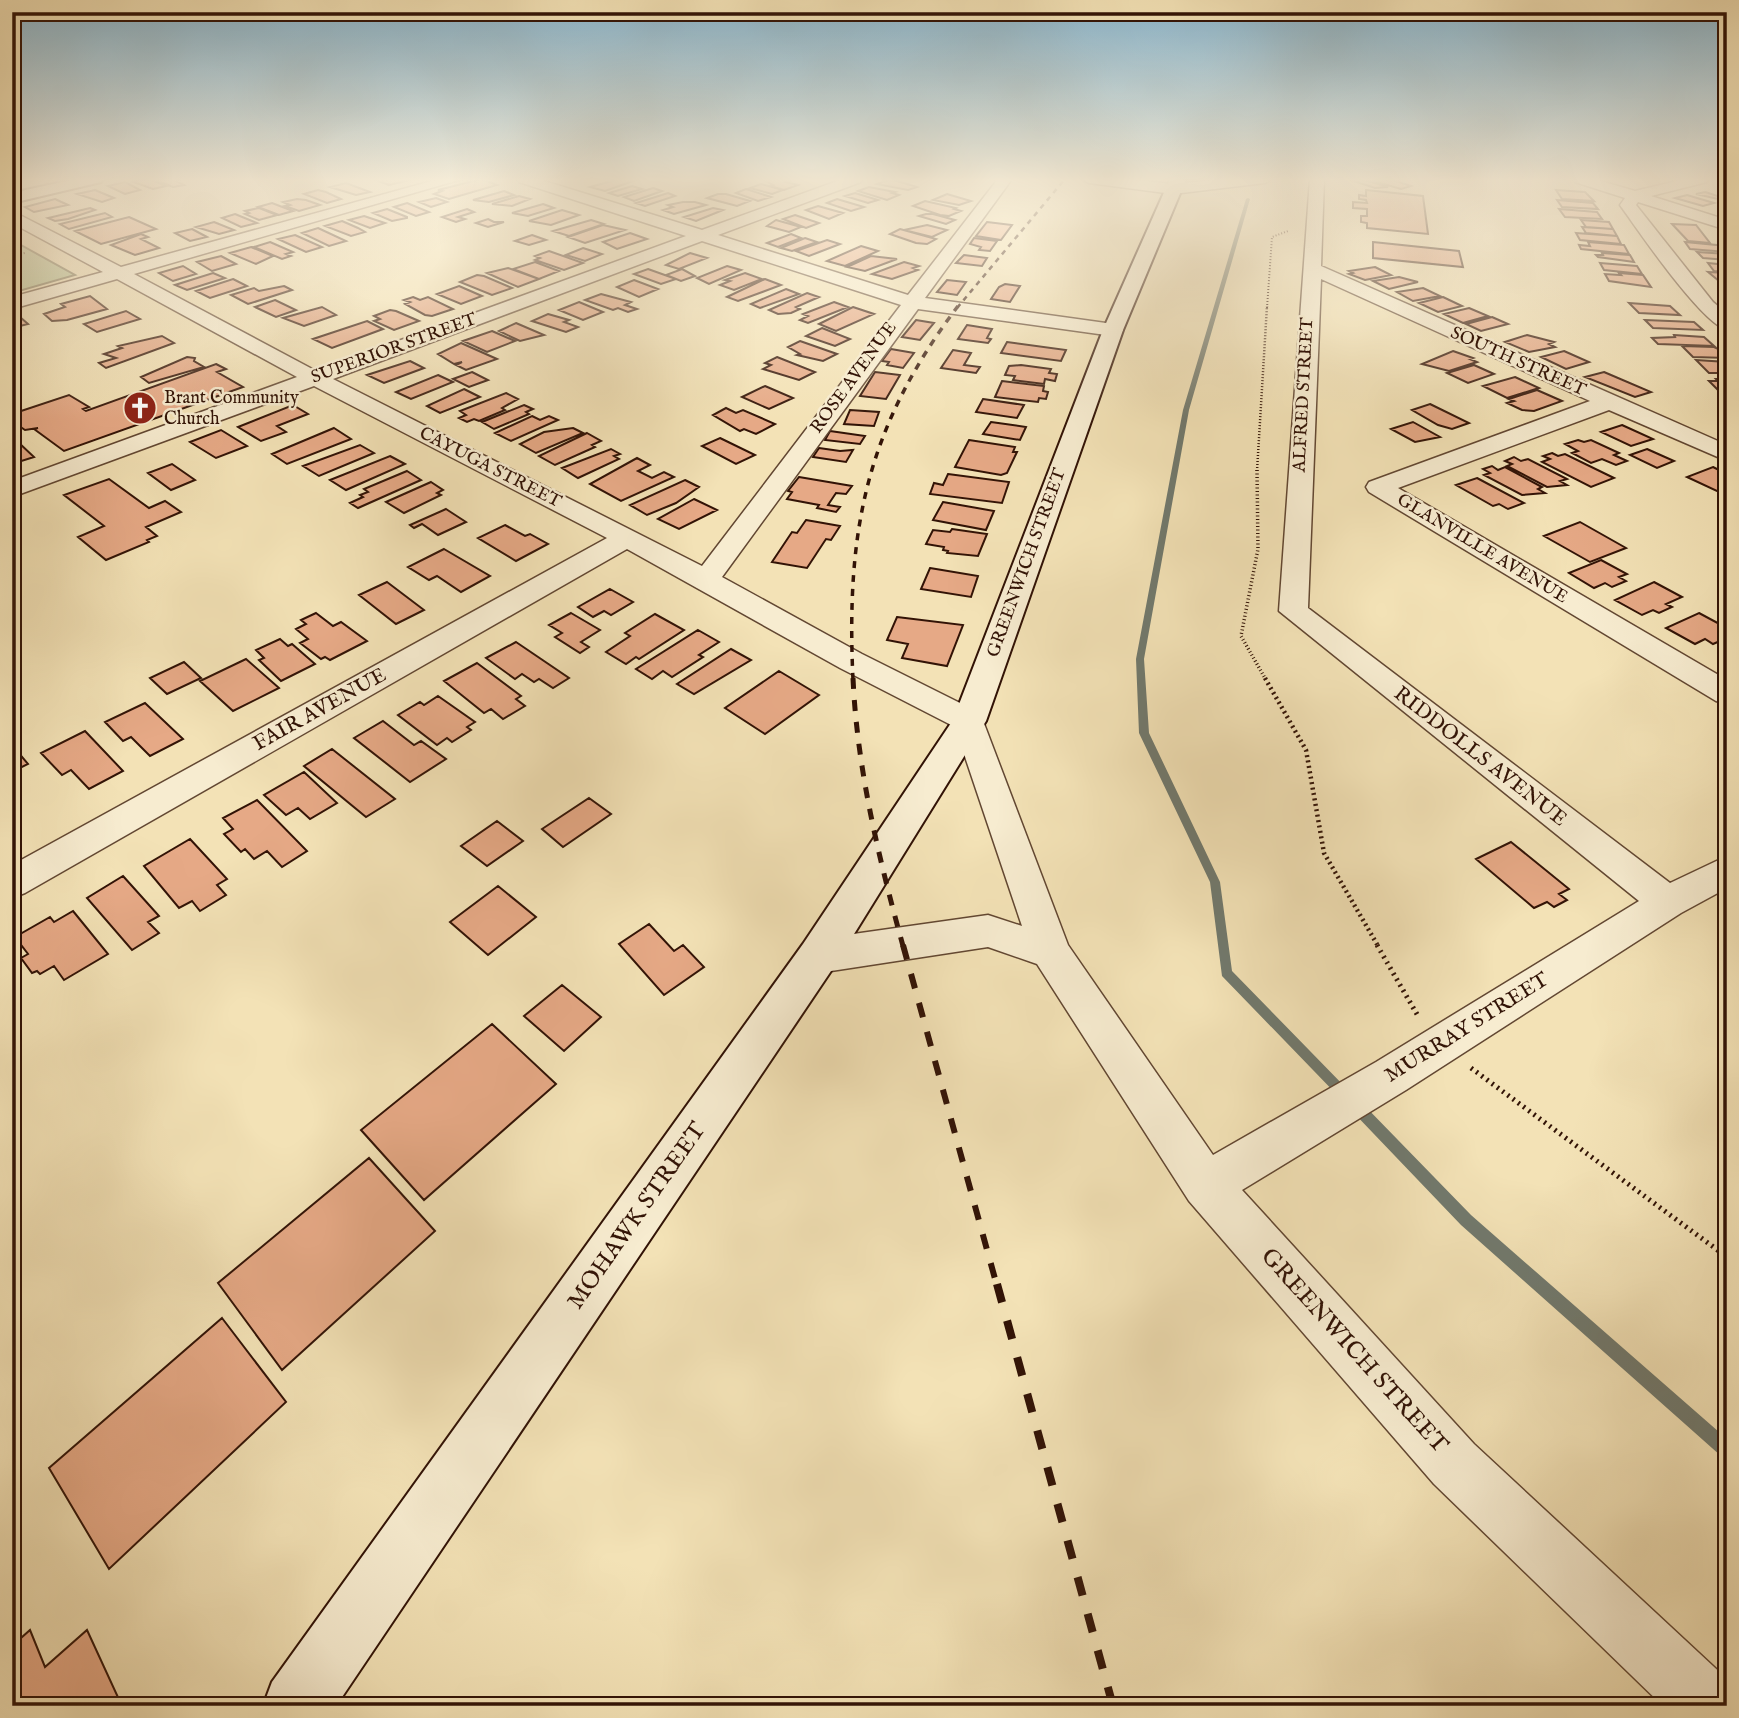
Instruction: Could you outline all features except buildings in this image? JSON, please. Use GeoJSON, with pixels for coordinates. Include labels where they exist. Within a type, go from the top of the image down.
{"type":"FeatureCollection","features":[{"type":"Feature","properties":{"kind":"street","name":"CAYUGA STREET"},"geometry":{"type":"LineString","coordinates":[[94,259],[314,378],[706,579],[851,661],[968,720]]}},
{"type":"Feature","properties":{"kind":"street"},"geometry":{"type":"LineString","coordinates":[[12,303],[164,259]]}},
{"type":"Feature","properties":{"kind":"street","name":"SUPERIOR STREET"},"geometry":{"type":"LineString","coordinates":[[12,490],[638,259]]}},
{"type":"Feature","properties":{"kind":"street"},"geometry":{"type":"LineString","coordinates":[[774,259],[909,302],[1113,330]]}},
{"type":"Feature","properties":{"kind":"street","name":"ROSE AVENUE"},"geometry":{"type":"LineString","coordinates":[[706,579],[942,259]]}},
{"type":"Feature","properties":{"kind":"street","name":"GREENWICH STREET"},"geometry":{"type":"LineString","coordinates":[[1143,259],[1113,330],[968,720],[1051,952],[1454,1464],[1709,1706]]}},
{"type":"Feature","properties":{"kind":"street","name":"ALFRED STREET"},"geometry":{"type":"LineString","coordinates":[[1293,611],[1311,259]]}},
{"type":"Feature","properties":{"kind":"street"},"geometry":{"type":"LineString","coordinates":[[1670,259],[1706,306],[1727,324]]}},
{"type":"Feature","properties":{"kind":"street","name":"SOUTH STREET"},"geometry":{"type":"LineString","coordinates":[[1310,268],[1727,454]]}},
{"type":"Feature","properties":{"kind":"street","name":"GLANVILLE AVENUE"},"geometry":{"type":"LineString","coordinates":[[1609,402],[1378,487],[1727,694]]}},
{"type":"Feature","properties":{"kind":"street","name":"FAIR AVENUE"},"geometry":{"type":"LineString","coordinates":[[12,883],[627,538]]}},
{"type":"Feature","properties":{"kind":"street","name":"RIDDOLLS AVENUE"},"geometry":{"type":"LineString","coordinates":[[1293,611],[1668,902]]}},
{"type":"Feature","properties":{"kind":"street","name":"MOHAWK STREET"},"geometry":{"type":"LineString","coordinates":[[296,1706],[818,956],[968,720]]}},
{"type":"Feature","properties":{"kind":"street","name":"MURRAY STREET"},"geometry":{"type":"LineString","coordinates":[[1226,1173],[1391,1076],[1668,902],[1727,870]]}},
{"type":"Feature","properties":{"kind":"street"},"geometry":{"type":"LineString","coordinates":[[818,956],[988,931],[1051,952]]}},
{"type":"Feature","properties":{"kind":"path"},"geometry":{"type":"LineString","coordinates":[[1271,259],[1257,465],[1258,550],[1241,636],[1306,750],[1324,853],[1408,1003],[1440,1045],[1727,1257]]}},
{"type":"Feature","properties":{"kind":"green space"},"geometry":{"type":"Polygon","coordinates":[[[12,259],[47,259],[75,275],[12,293],[12,259]]]}},
{"type":"Feature","properties":{"kind":"waterway"},"geometry":{"type":"LineString","coordinates":[[1230,259],[1186,410],[1140,659],[1144,733],[1215,882],[1226,973],[1345,1095]]}},
{"type":"Feature","properties":{"kind":"waterway"},"geometry":{"type":"LineString","coordinates":[[1356,1106],[1466,1220],[1727,1450]]}},
{"type":"Feature","properties":{"kind":"railway"},"geometry":{"type":"LineString","coordinates":[[957,308],[998,259]]}},
{"type":"Feature","properties":{"kind":"railway"},"geometry":{"type":"LineString","coordinates":[[853,680],[854,575],[868,482],[902,395],[927,351],[958,306]]}},
{"type":"Feature","properties":{"kind":"railway"},"geometry":{"type":"LineString","coordinates":[[853,678],[859,746],[870,814],[903,946]]}},
{"type":"Feature","properties":{"kind":"railway"},"geometry":{"type":"LineString","coordinates":[[903,945],[997,1286]]}},
{"type":"Feature","properties":{"kind":"railway"},"geometry":{"type":"LineString","coordinates":[[997,1284],[1113,1706]]}},
{"type":"Feature","properties":{"kind":"place","name":"Brant Community Church"},"geometry":{"type":"Point","coordinates":[140,408]}}]}
